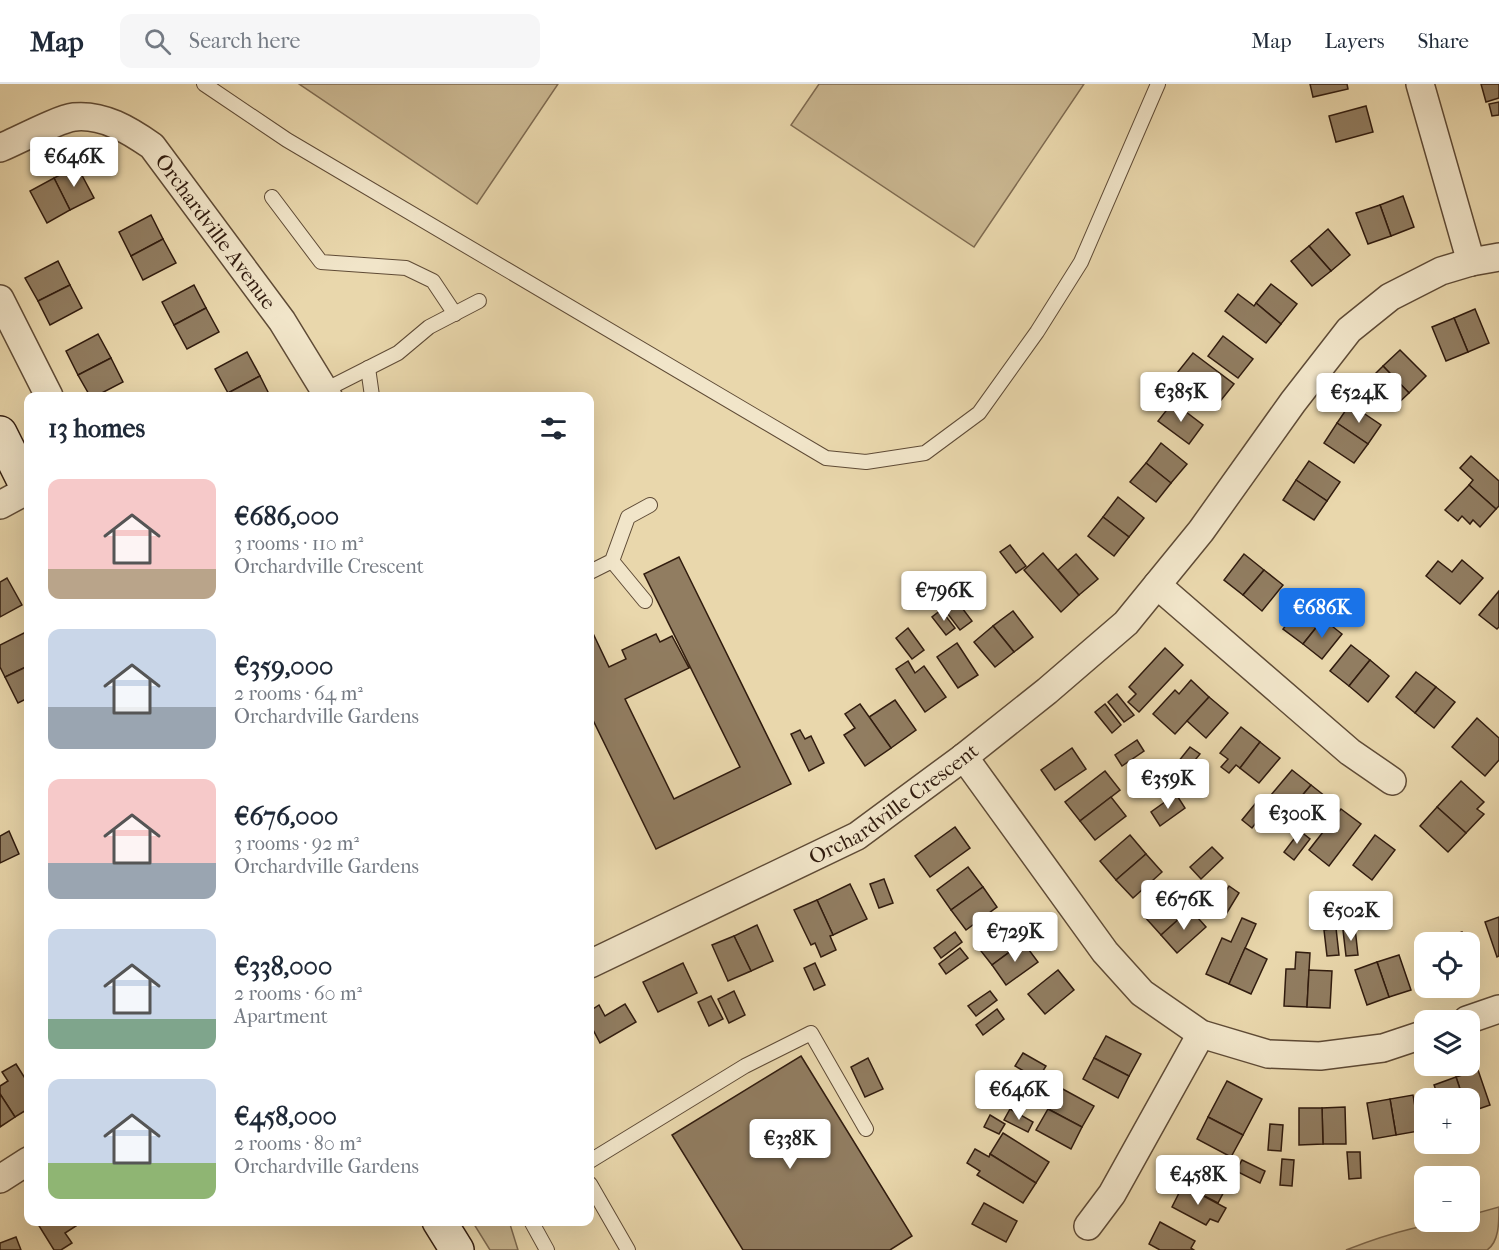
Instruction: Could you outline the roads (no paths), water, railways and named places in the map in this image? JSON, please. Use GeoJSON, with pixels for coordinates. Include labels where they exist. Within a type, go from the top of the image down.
{"type":"FeatureCollection","features":[{"type":"Feature","properties":{"kind":"street"},"geometry":{"type":"LineString","coordinates":[[1420,84],[1471,262]]}},
{"type":"Feature","properties":{"kind":"street","name":"Orchardville Avenue"},"geometry":{"type":"LineString","coordinates":[[0,148],[71,117],[93,117],[129,130],[152,146],[282,321],[325,392]]}},
{"type":"Feature","properties":{"kind":"street","name":"Orchardville Crescent"},"geometry":{"type":"LineString","coordinates":[[594,962],[857,836],[964,757],[1047,691],[1126,623],[1201,531],[1293,402],[1348,330],[1390,297],[1441,271],[1499,257]]}},
{"type":"Feature","properties":{"kind":"street"},"geometry":{"type":"LineString","coordinates":[[0,299],[47,392]]}},
{"type":"Feature","properties":{"kind":"street"},"geometry":{"type":"LineString","coordinates":[[0,433],[24,481]]}},
{"type":"Feature","properties":{"kind":"street"},"geometry":{"type":"LineString","coordinates":[[0,505],[24,491]]}},
{"type":"Feature","properties":{"kind":"street"},"geometry":{"type":"LineString","coordinates":[[1157,585],[1350,752],[1392,781]]}},
{"type":"Feature","properties":{"kind":"street"},"geometry":{"type":"LineString","coordinates":[[964,757],[1105,952],[1142,993],[1201,1035],[1268,1054],[1320,1056],[1383,1048],[1414,1038]]}},
{"type":"Feature","properties":{"kind":"street"},"geometry":{"type":"LineString","coordinates":[[1480,1016],[1499,1009]]}},
{"type":"Feature","properties":{"kind":"street"},"geometry":{"type":"LineString","coordinates":[[1088,1226],[1112,1194],[1201,1035]]}},
{"type":"Feature","properties":{"kind":"street"},"geometry":{"type":"LineString","coordinates":[[0,1179],[24,1164]]}},
{"type":"Feature","properties":{"kind":"street"},"geometry":{"type":"LineString","coordinates":[[442,1226],[457,1250]]}},
{"type":"Feature","properties":{"kind":"lane"},"geometry":{"type":"LineString","coordinates":[[204,84],[287,140],[826,458],[866,462],[925,453],[979,413],[1037,332],[1081,262],[1158,84]]}},
{"type":"Feature","properties":{"kind":"lane"},"geometry":{"type":"LineString","coordinates":[[272,197],[321,262],[406,268],[433,281],[455,314]]}},
{"type":"Feature","properties":{"kind":"lane"},"geometry":{"type":"LineString","coordinates":[[328,392],[398,353],[429,327],[479,301]]}},
{"type":"Feature","properties":{"kind":"lane"},"geometry":{"type":"LineString","coordinates":[[368,368],[371,392]]}},
{"type":"Feature","properties":{"kind":"lane"},"geometry":{"type":"LineString","coordinates":[[594,570],[612,561],[628,517],[650,505]]}},
{"type":"Feature","properties":{"kind":"lane"},"geometry":{"type":"LineString","coordinates":[[612,561],[645,601]]}},
{"type":"Feature","properties":{"kind":"lane"},"geometry":{"type":"LineString","coordinates":[[594,1159],[745,1066],[811,1033],[866,1130]]}},
{"type":"Feature","properties":{"kind":"lane"},"geometry":{"type":"LineString","coordinates":[[594,1191],[628,1250]]}},
{"type":"Feature","properties":{"kind":"lane"},"geometry":{"type":"LineString","coordinates":[[534,1226],[547,1250]]}}]}
